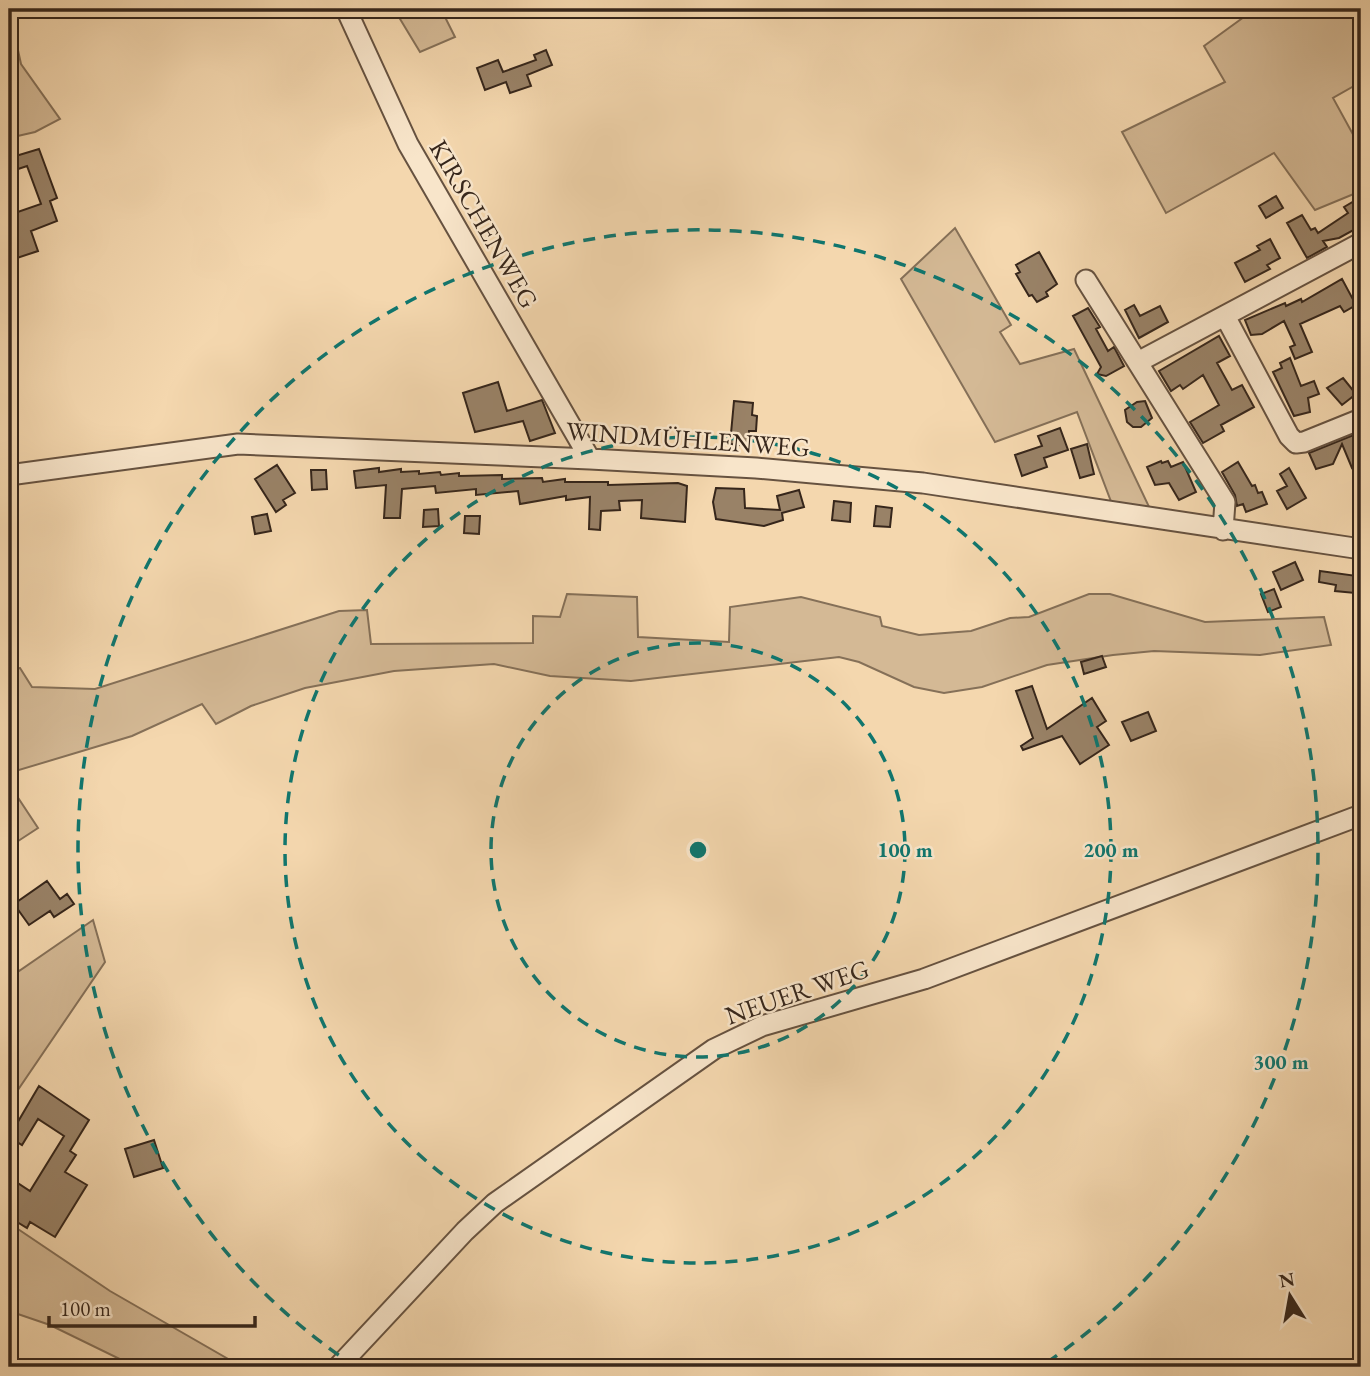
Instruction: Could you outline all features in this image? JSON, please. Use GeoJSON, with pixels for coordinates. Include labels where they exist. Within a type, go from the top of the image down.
{"type":"FeatureCollection","features":[{"type":"Feature","properties":{"kind":"street","name":"KIRSCHENWEG"},"geometry":{"type":"LineString","coordinates":[[346,9],[408,144],[590,459]]}},
{"type":"Feature","properties":{"kind":"street"},"geometry":{"type":"LineString","coordinates":[[1138,362],[1361,243]]}},
{"type":"Feature","properties":{"kind":"street"},"geometry":{"type":"LineString","coordinates":[[1086,280],[1225,502],[1223,530]]}},
{"type":"Feature","properties":{"kind":"street"},"geometry":{"type":"LineString","coordinates":[[1225,316],[1289,436],[1296,443],[1304,443],[1361,419]]}},
{"type":"Feature","properties":{"kind":"street","name":"WINDMÜHLENWEG"},"geometry":{"type":"LineString","coordinates":[[9,475],[238,444],[756,468],[923,483],[1361,549]]}},
{"type":"Feature","properties":{"kind":"street","name":"NEUER WEG"},"geometry":{"type":"LineString","coordinates":[[338,1367],[465,1231],[495,1203],[690,1065],[737,1036],[762,1026],[924,979],[1361,815]]}},
{"type":"Feature","properties":{"kind":"shaded area"},"geometry":{"type":"Polygon","coordinates":[[[9,9],[21,64],[60,119],[35,132],[9,138],[9,9]]]}},
{"type":"Feature","properties":{"kind":"shaded area"},"geometry":{"type":"Polygon","coordinates":[[[394,9],[441,9],[455,37],[420,52],[394,9]]]}},
{"type":"Feature","properties":{"kind":"shaded area"},"geometry":{"type":"Polygon","coordinates":[[[1255,9],[1361,9],[1361,82],[1333,98],[1361,149],[1361,191],[1315,210],[1274,153],[1166,213],[1122,132],[1225,82],[1204,46],[1255,9]]]}},
{"type":"Feature","properties":{"kind":"shaded area"},"geometry":{"type":"Polygon","coordinates":[[[955,228],[1011,325],[1000,332],[1020,364],[1074,349],[1151,511],[1112,504],[1077,412],[995,442],[901,279],[955,228]]]}},
{"type":"Feature","properties":{"kind":"shaded area"},"geometry":{"type":"Polygon","coordinates":[[[567,594],[637,597],[638,637],[729,642],[730,607],[801,597],[880,617],[882,626],[919,635],[971,631],[1010,618],[1029,617],[1089,594],[1110,594],[1205,622],[1324,617],[1331,645],[1260,655],[1154,651],[1113,655],[1047,665],[982,687],[944,693],[914,687],[859,662],[839,657],[631,681],[550,676],[494,664],[394,671],[305,688],[251,706],[216,724],[202,704],[132,736],[9,773],[9,669],[20,668],[32,687],[95,689],[339,611],[367,610],[371,644],[533,643],[533,616],[560,617],[567,594]]]}},
{"type":"Feature","properties":{"kind":"shaded area"},"geometry":{"type":"Polygon","coordinates":[[[9,784],[38,828],[9,847],[9,784]]]}},
{"type":"Feature","properties":{"kind":"shaded area"},"geometry":{"type":"Polygon","coordinates":[[[93,920],[105,962],[9,1103],[9,954],[19,971],[93,920]]]}},
{"type":"Feature","properties":{"kind":"shaded area"},"geometry":{"type":"Polygon","coordinates":[[[9,1223],[110,1291],[242,1367],[136,1367],[50,1325],[9,1311],[9,1223]]]}},
{"type":"Feature","properties":{"kind":"building"},"geometry":{"type":"Polygon","coordinates":[[[546,50],[552,65],[527,75],[531,86],[510,93],[506,82],[485,90],[477,68],[498,60],[503,72],[536,60],[534,55],[546,50]]]}},
{"type":"Feature","properties":{"kind":"building"},"geometry":{"type":"Polygon","coordinates":[[[39,149],[57,198],[50,201],[57,221],[31,231],[38,251],[14,259],[9,245],[9,215],[41,204],[27,166],[9,172],[9,158],[39,149]]]}},
{"type":"Feature","properties":{"kind":"building"},"geometry":{"type":"Polygon","coordinates":[[[1276,196],[1283,208],[1266,218],[1259,206],[1276,196]]]}},
{"type":"Feature","properties":{"kind":"building"},"geometry":{"type":"Polygon","coordinates":[[[1361,197],[1361,226],[1339,238],[1323,241],[1327,247],[1307,258],[1287,223],[1302,215],[1311,230],[1315,228],[1318,233],[1348,213],[1344,207],[1361,197]]]}},
{"type":"Feature","properties":{"kind":"building"},"geometry":{"type":"Polygon","coordinates":[[[1270,239],[1280,258],[1267,265],[1270,269],[1245,282],[1235,263],[1260,250],[1257,246],[1270,239]]]}},
{"type":"Feature","properties":{"kind":"building"},"geometry":{"type":"Polygon","coordinates":[[[1039,252],[1057,284],[1046,292],[1048,296],[1037,302],[1032,295],[1029,296],[1016,274],[1020,272],[1016,265],[1039,252]]]}},
{"type":"Feature","properties":{"kind":"building"},"geometry":{"type":"Polygon","coordinates":[[[1342,279],[1356,305],[1344,312],[1340,306],[1300,324],[1312,352],[1295,359],[1290,347],[1295,345],[1284,321],[1262,334],[1251,335],[1245,320],[1285,303],[1286,306],[1301,299],[1302,302],[1342,279]]]}},
{"type":"Feature","properties":{"kind":"building"},"geometry":{"type":"Polygon","coordinates":[[[1134,305],[1140,316],[1160,306],[1168,322],[1139,338],[1125,310],[1134,305]]]}},
{"type":"Feature","properties":{"kind":"building"},"geometry":{"type":"Polygon","coordinates":[[[1088,308],[1100,327],[1096,329],[1108,351],[1114,347],[1124,366],[1106,376],[1097,374],[1101,367],[1073,316],[1088,308]]]}},
{"type":"Feature","properties":{"kind":"building"},"geometry":{"type":"Polygon","coordinates":[[[1219,336],[1230,356],[1217,363],[1232,390],[1242,385],[1254,407],[1221,425],[1224,431],[1203,443],[1190,422],[1219,405],[1203,375],[1183,389],[1180,385],[1171,391],[1159,371],[1219,336]]]}},
{"type":"Feature","properties":{"kind":"building"},"geometry":{"type":"Polygon","coordinates":[[[1290,358],[1301,386],[1314,381],[1319,394],[1308,398],[1310,412],[1294,416],[1273,372],[1282,368],[1280,363],[1290,358]]]}},
{"type":"Feature","properties":{"kind":"building"},"geometry":{"type":"Polygon","coordinates":[[[1343,378],[1356,394],[1342,405],[1327,388],[1343,378]]]}},
{"type":"Feature","properties":{"kind":"building"},"geometry":{"type":"Polygon","coordinates":[[[498,382],[507,411],[542,400],[555,433],[530,441],[523,421],[475,432],[463,393],[498,382]]]}},
{"type":"Feature","properties":{"kind":"building"},"geometry":{"type":"Polygon","coordinates":[[[734,401],[753,403],[752,415],[757,416],[756,431],[749,431],[748,446],[730,444],[734,401]]]}},
{"type":"Feature","properties":{"kind":"building"},"geometry":{"type":"Polygon","coordinates":[[[1145,401],[1152,418],[1141,427],[1133,427],[1127,422],[1125,410],[1137,402],[1145,401]]]}},
{"type":"Feature","properties":{"kind":"building"},"geometry":{"type":"Polygon","coordinates":[[[1060,428],[1068,450],[1044,458],[1047,467],[1022,476],[1015,455],[1042,446],[1038,436],[1060,428]]]}},
{"type":"Feature","properties":{"kind":"building"},"geometry":{"type":"Polygon","coordinates":[[[1361,432],[1361,463],[1352,468],[1342,444],[1333,464],[1316,469],[1309,453],[1361,432]]]}},
{"type":"Feature","properties":{"kind":"building"},"geometry":{"type":"Polygon","coordinates":[[[1087,444],[1094,474],[1080,478],[1071,449],[1087,444]]]}},
{"type":"Feature","properties":{"kind":"building"},"geometry":{"type":"Polygon","coordinates":[[[1168,461],[1171,467],[1183,462],[1196,492],[1179,500],[1169,483],[1155,485],[1147,467],[1168,461]]]}},
{"type":"Feature","properties":{"kind":"building"},"geometry":{"type":"Polygon","coordinates":[[[1238,462],[1252,486],[1255,485],[1258,493],[1262,492],[1267,504],[1246,512],[1243,504],[1237,506],[1235,495],[1222,472],[1238,462]]]}},
{"type":"Feature","properties":{"kind":"building"},"geometry":{"type":"Polygon","coordinates":[[[277,465],[295,493],[283,500],[286,505],[276,512],[255,479],[277,465]]]}},
{"type":"Feature","properties":{"kind":"building"},"geometry":{"type":"Polygon","coordinates":[[[379,468],[379,472],[401,469],[401,472],[419,471],[419,474],[440,472],[441,475],[459,473],[459,476],[502,475],[502,479],[542,478],[543,482],[565,479],[565,482],[608,482],[608,485],[678,483],[687,486],[685,522],[641,518],[642,500],[619,501],[620,510],[601,511],[600,530],[589,529],[590,497],[566,500],[566,496],[520,504],[518,491],[476,495],[476,489],[436,493],[435,486],[402,489],[400,518],[384,518],[386,485],[356,488],[354,471],[379,468]]]}},
{"type":"Feature","properties":{"kind":"building"},"geometry":{"type":"Polygon","coordinates":[[[1289,468],[1306,498],[1287,509],[1277,491],[1287,486],[1280,474],[1289,468]]]}},
{"type":"Feature","properties":{"kind":"building"},"geometry":{"type":"Polygon","coordinates":[[[311,470],[326,470],[327,489],[312,490],[311,470]]]}},
{"type":"Feature","properties":{"kind":"building"},"geometry":{"type":"Polygon","coordinates":[[[716,488],[744,489],[745,508],[780,510],[777,496],[799,490],[804,507],[782,513],[783,520],[764,526],[716,519],[713,502],[716,488]]]}},
{"type":"Feature","properties":{"kind":"building"},"geometry":{"type":"Polygon","coordinates":[[[834,501],[851,503],[850,522],[832,520],[834,501]]]}},
{"type":"Feature","properties":{"kind":"building"},"geometry":{"type":"Polygon","coordinates":[[[876,506],[892,508],[890,527],[874,526],[876,506]]]}},
{"type":"Feature","properties":{"kind":"building"},"geometry":{"type":"Polygon","coordinates":[[[438,509],[439,526],[423,527],[424,510],[438,509]]]}},
{"type":"Feature","properties":{"kind":"building"},"geometry":{"type":"Polygon","coordinates":[[[267,514],[271,531],[255,534],[252,517],[267,514]]]}},
{"type":"Feature","properties":{"kind":"building"},"geometry":{"type":"Polygon","coordinates":[[[465,516],[480,516],[479,534],[464,533],[465,516]]]}},
{"type":"Feature","properties":{"kind":"building"},"geometry":{"type":"Polygon","coordinates":[[[1295,562],[1303,580],[1281,590],[1273,572],[1295,562]]]}},
{"type":"Feature","properties":{"kind":"building"},"geometry":{"type":"Polygon","coordinates":[[[1320,571],[1357,576],[1355,593],[1335,591],[1336,585],[1319,582],[1320,571]]]}},
{"type":"Feature","properties":{"kind":"building"},"geometry":{"type":"Polygon","coordinates":[[[1274,589],[1281,607],[1268,612],[1261,594],[1274,589]]]}},
{"type":"Feature","properties":{"kind":"building"},"geometry":{"type":"Polygon","coordinates":[[[1102,656],[1106,667],[1084,674],[1081,662],[1102,656]]]}},
{"type":"Feature","properties":{"kind":"building"},"geometry":{"type":"Polygon","coordinates":[[[1032,686],[1047,729],[1092,698],[1106,721],[1097,727],[1109,745],[1080,764],[1062,736],[1023,750],[1021,746],[1033,738],[1016,691],[1032,686]]]}},
{"type":"Feature","properties":{"kind":"building"},"geometry":{"type":"Polygon","coordinates":[[[1148,712],[1156,731],[1131,741],[1122,722],[1148,712]]]}},
{"type":"Feature","properties":{"kind":"building"},"geometry":{"type":"Polygon","coordinates":[[[47,881],[60,899],[67,894],[74,904],[54,917],[50,911],[29,925],[14,904],[47,881]]]}},
{"type":"Feature","properties":{"kind":"building"},"geometry":{"type":"Polygon","coordinates":[[[39,1086],[89,1120],[70,1151],[76,1155],[65,1172],[87,1185],[55,1237],[30,1222],[27,1228],[9,1217],[9,1187],[13,1180],[30,1191],[64,1136],[38,1119],[22,1145],[9,1137],[39,1086]]]}},
{"type":"Feature","properties":{"kind":"building"},"geometry":{"type":"Polygon","coordinates":[[[154,1140],[163,1168],[134,1177],[125,1149],[154,1140]]]}}]}
